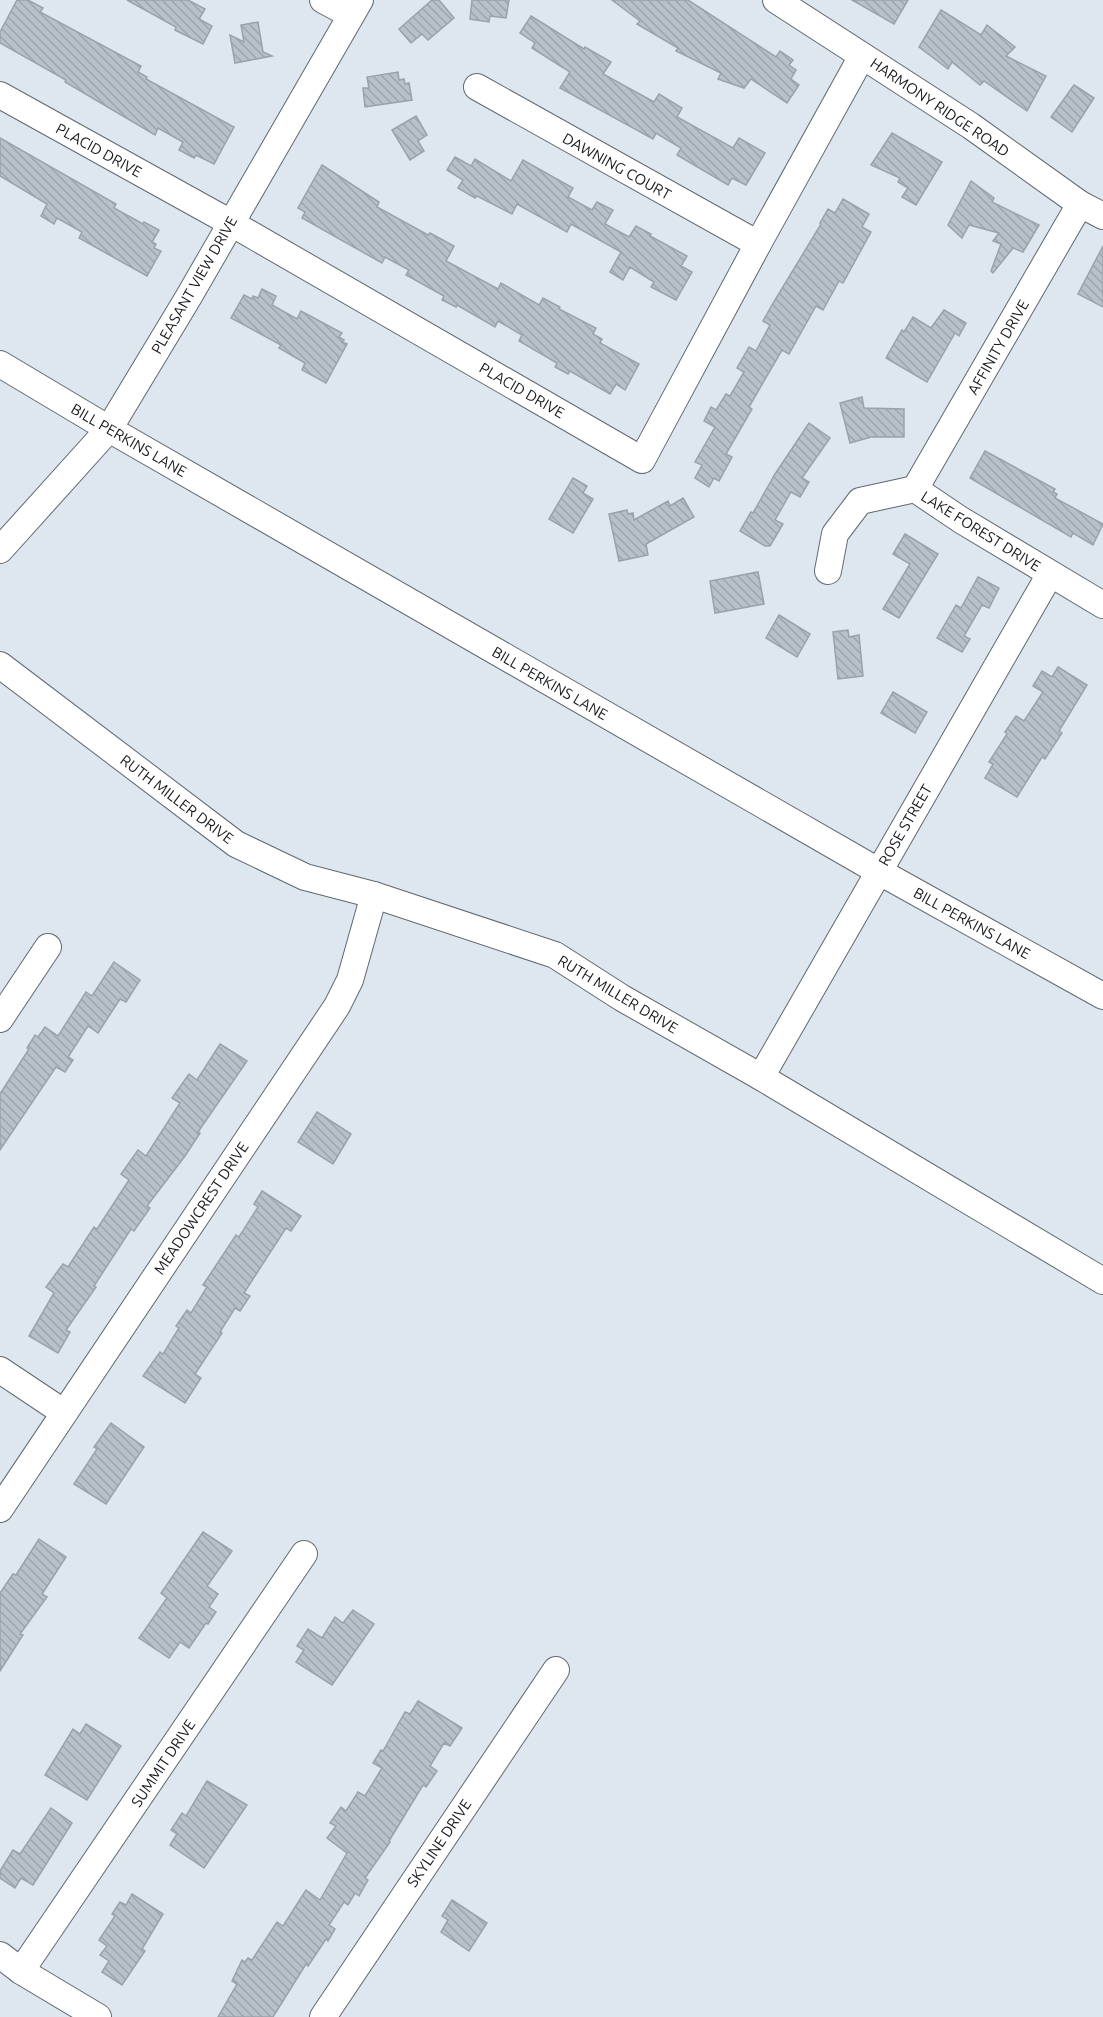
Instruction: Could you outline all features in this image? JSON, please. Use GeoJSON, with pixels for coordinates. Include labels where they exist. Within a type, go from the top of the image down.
{"type":"FeatureCollection","features":[{"type":"Feature","properties":{"kind":"street"},"geometry":{"type":"LineString","coordinates":[[323,0],[356,8]]}},
{"type":"Feature","properties":{"kind":"street","name":"HARMONY RIDGE ROAD"},"geometry":{"type":"LineString","coordinates":[[776,0],[971,126],[1080,204],[1103,216]]}},
{"type":"Feature","properties":{"kind":"street","name":"PLEASANT VIEW DRIVE"},"geometry":{"type":"LineString","coordinates":[[0,550],[109,429],[356,8]]}},
{"type":"Feature","properties":{"kind":"street","name":"PLACID DRIVE"},"geometry":{"type":"LineString","coordinates":[[0,95],[231,223],[642,460],[862,56]]}},
{"type":"Feature","properties":{"kind":"street","name":"DAWNING COURT"},"geometry":{"type":"LineString","coordinates":[[477,87],[758,244]]}},
{"type":"Feature","properties":{"kind":"street","name":"AFFINITY DRIVE"},"geometry":{"type":"LineString","coordinates":[[915,489],[1080,204]]}},
{"type":"Feature","properties":{"kind":"street","name":"BILL PERKINS LANE"},"geometry":{"type":"LineString","coordinates":[[0,364],[878,871],[1103,996]]}},
{"type":"Feature","properties":{"kind":"street","name":"LAKE FOREST DRIVE"},"geometry":{"type":"LineString","coordinates":[[828,572],[835,534],[860,501],[915,489],[1103,605]]}},
{"type":"Feature","properties":{"kind":"street","name":"ROSE STREET"},"geometry":{"type":"LineString","coordinates":[[761,1077],[1050,574]]}},
{"type":"Feature","properties":{"kind":"street","name":"RUTH MILLER DRIVE"},"geometry":{"type":"LineString","coordinates":[[0,665],[236,844],[305,877],[374,895],[555,956],[622,998],[761,1077],[1103,1281]]}},
{"type":"Feature","properties":{"kind":"street","name":"MEADOWCREST DRIVE"},"geometry":{"type":"LineString","coordinates":[[0,1509],[337,1006],[350,980],[374,895]]}},
{"type":"Feature","properties":{"kind":"street"},"geometry":{"type":"LineString","coordinates":[[0,1019],[48,947]]}},
{"type":"Feature","properties":{"kind":"street"},"geometry":{"type":"LineString","coordinates":[[0,1370],[63,1412]]}},
{"type":"Feature","properties":{"kind":"street","name":"SUMMIT DRIVE"},"geometry":{"type":"LineString","coordinates":[[21,1971],[304,1554]]}},
{"type":"Feature","properties":{"kind":"street","name":"SKYLINE DRIVE"},"geometry":{"type":"LineString","coordinates":[[323,2017],[556,1670]]}},
{"type":"Feature","properties":{"kind":"street"},"geometry":{"type":"LineString","coordinates":[[0,1955],[21,1971],[98,2017]]}},
{"type":"Feature","properties":{"kind":"building"},"geometry":{"type":"Polygon","coordinates":[[[17,0],[28,0],[43,8],[40,12],[141,66],[138,72],[147,77],[146,79],[234,127],[214,164],[196,155],[194,158],[179,150],[183,142],[158,128],[155,135],[65,82],[66,80],[0,43],[0,32],[17,0]]]}},
{"type":"Feature","properties":{"kind":"building"},"geometry":{"type":"Polygon","coordinates":[[[127,0],[188,0],[205,9],[199,19],[212,26],[203,44],[175,30],[176,27],[127,0]]]}},
{"type":"Feature","properties":{"kind":"building"},"geometry":{"type":"Polygon","coordinates":[[[432,0],[439,0],[454,18],[428,40],[422,34],[411,43],[399,29],[432,0]]]}},
{"type":"Feature","properties":{"kind":"building"},"geometry":{"type":"Polygon","coordinates":[[[472,0],[509,0],[506,18],[490,16],[489,22],[470,19],[472,0]]]}},
{"type":"Feature","properties":{"kind":"building"},"geometry":{"type":"Polygon","coordinates":[[[612,0],[688,0],[776,57],[780,51],[793,60],[789,65],[796,70],[791,79],[799,85],[787,103],[751,79],[744,88],[718,79],[721,73],[676,51],[678,48],[637,24],[640,21],[612,0]]]}},
{"type":"Feature","properties":{"kind":"building"},"geometry":{"type":"Polygon","coordinates":[[[852,0],[908,0],[894,24],[852,0]]]}},
{"type":"Feature","properties":{"kind":"building"},"geometry":{"type":"Polygon","coordinates":[[[941,10],[981,35],[987,25],[1015,47],[1006,56],[1046,76],[1027,111],[984,81],[980,85],[952,62],[948,69],[919,47],[941,10]]]}},
{"type":"Feature","properties":{"kind":"building"},"geometry":{"type":"Polygon","coordinates":[[[531,16],[584,49],[585,47],[611,62],[603,74],[654,102],[659,94],[682,108],[677,117],[733,148],[739,138],[765,153],[746,185],[732,178],[728,185],[677,155],[681,148],[656,133],[653,139],[560,88],[570,72],[532,48],[535,43],[520,33],[531,16]]]}},
{"type":"Feature","properties":{"kind":"building"},"geometry":{"type":"Polygon","coordinates":[[[258,22],[263,52],[272,56],[235,63],[230,35],[244,42],[241,25],[258,22]]]}},
{"type":"Feature","properties":{"kind":"building"},"geometry":{"type":"Polygon","coordinates":[[[398,72],[399,80],[404,79],[405,84],[409,83],[412,100],[365,107],[363,88],[369,88],[367,77],[398,72]]]}},
{"type":"Feature","properties":{"kind":"building"},"geometry":{"type":"Polygon","coordinates":[[[1074,85],[1094,98],[1072,132],[1051,117],[1074,85]]]}},
{"type":"Feature","properties":{"kind":"building"},"geometry":{"type":"Polygon","coordinates":[[[416,116],[427,135],[418,141],[424,151],[410,160],[392,130],[416,116]]]}},
{"type":"Feature","properties":{"kind":"building"},"geometry":{"type":"Polygon","coordinates":[[[892,133],[942,162],[916,205],[902,197],[908,188],[898,182],[900,178],[871,165],[892,133]]]}},
{"type":"Feature","properties":{"kind":"building"},"geometry":{"type":"Polygon","coordinates":[[[0,138],[116,204],[114,208],[159,230],[152,242],[156,244],[154,248],[161,251],[147,276],[79,238],[82,232],[57,218],[54,224],[41,216],[47,204],[0,176],[0,138]]]}},
{"type":"Feature","properties":{"kind":"building"},"geometry":{"type":"Polygon","coordinates":[[[455,157],[471,166],[475,159],[511,181],[523,160],[573,188],[568,197],[592,210],[597,202],[613,210],[605,224],[629,237],[636,226],[687,256],[681,266],[692,272],[676,300],[651,287],[654,282],[630,267],[623,280],[610,272],[621,252],[571,224],[567,232],[517,204],[512,214],[458,188],[463,180],[447,170],[455,157]]]}},
{"type":"Feature","properties":{"kind":"building"},"geometry":{"type":"Polygon","coordinates":[[[322,165],[379,202],[377,207],[428,235],[430,233],[454,246],[446,261],[498,289],[501,283],[539,305],[543,298],[596,328],[593,334],[602,339],[600,343],[639,364],[625,390],[616,384],[610,394],[570,371],[568,374],[555,367],[557,363],[519,341],[522,335],[498,321],[495,327],[457,305],[456,307],[442,300],[444,296],[406,275],[409,270],[385,257],[382,263],[302,218],[305,212],[298,208],[322,165]]]}},
{"type":"Feature","properties":{"kind":"building"},"geometry":{"type":"Polygon","coordinates":[[[971,181],[994,198],[992,202],[1039,225],[1023,252],[1013,248],[993,273],[991,271],[1001,244],[993,241],[999,233],[969,225],[962,238],[948,225],[971,181]]]}},
{"type":"Feature","properties":{"kind":"building"},"geometry":{"type":"Polygon","coordinates":[[[843,199],[869,214],[862,227],[871,232],[843,283],[839,281],[823,310],[816,306],[789,354],[782,350],[749,407],[752,409],[726,454],[732,457],[719,481],[714,478],[709,487],[695,478],[702,465],[695,462],[715,427],[704,421],[711,407],[716,410],[726,394],[730,396],[744,372],[737,368],[749,347],[756,351],[770,325],[763,321],[772,305],[828,209],[835,213],[843,199]]]}},
{"type":"Feature","properties":{"kind":"building"},"geometry":{"type":"Polygon","coordinates":[[[1103,246],[1103,307],[1078,294],[1103,246]]]}},
{"type":"Feature","properties":{"kind":"building"},"geometry":{"type":"Polygon","coordinates":[[[262,289],[276,296],[272,305],[297,319],[301,311],[342,333],[339,337],[347,344],[326,383],[302,370],[305,363],[279,348],[281,345],[231,318],[244,295],[252,299],[253,296],[258,298],[262,289]]]}},
{"type":"Feature","properties":{"kind":"building"},"geometry":{"type":"Polygon","coordinates":[[[944,310],[966,323],[959,336],[955,333],[927,382],[886,358],[902,330],[904,332],[913,317],[931,328],[944,310]]]}},
{"type":"Feature","properties":{"kind":"building"},"geometry":{"type":"Polygon","coordinates":[[[862,397],[864,408],[904,409],[904,437],[871,437],[850,443],[840,403],[862,397]]]}},
{"type":"Feature","properties":{"kind":"building"},"geometry":{"type":"Polygon","coordinates":[[[809,423],[830,438],[802,478],[809,482],[800,497],[791,492],[775,520],[783,524],[770,546],[765,546],[740,531],[809,423]]]}},
{"type":"Feature","properties":{"kind":"building"},"geometry":{"type":"Polygon","coordinates":[[[985,451],[1055,489],[1053,492],[1057,494],[1055,498],[1103,524],[1093,545],[1073,533],[1071,537],[970,478],[985,451]]]}},
{"type":"Feature","properties":{"kind":"building"},"geometry":{"type":"Polygon","coordinates":[[[573,478],[587,486],[583,493],[593,499],[573,533],[549,519],[573,478]]]}},
{"type":"Feature","properties":{"kind":"building"},"geometry":{"type":"Polygon","coordinates":[[[683,498],[694,517],[646,544],[648,555],[619,561],[609,514],[627,510],[628,514],[633,513],[634,520],[668,501],[670,506],[683,498]]]}},
{"type":"Feature","properties":{"kind":"building"},"geometry":{"type":"Polygon","coordinates":[[[905,534],[938,554],[899,618],[883,609],[910,564],[893,554],[905,534]]]}},
{"type":"Feature","properties":{"kind":"building"},"geometry":{"type":"Polygon","coordinates":[[[758,572],[764,604],[715,613],[710,581],[758,572]]]}},
{"type":"Feature","properties":{"kind":"building"},"geometry":{"type":"Polygon","coordinates":[[[978,577],[999,588],[989,608],[982,605],[964,636],[970,639],[962,652],[937,638],[956,605],[961,608],[978,577]]]}},
{"type":"Feature","properties":{"kind":"building"},"geometry":{"type":"Polygon","coordinates":[[[779,615],[810,634],[797,657],[766,638],[779,615]]]}},
{"type":"Feature","properties":{"kind":"building"},"geometry":{"type":"Polygon","coordinates":[[[848,630],[849,637],[859,635],[863,676],[838,679],[833,632],[848,630]]]}},
{"type":"Feature","properties":{"kind":"building"},"geometry":{"type":"Polygon","coordinates":[[[1058,667],[1087,685],[1059,731],[1062,733],[1045,759],[1042,757],[1017,797],[985,778],[993,764],[989,762],[1016,716],[1024,721],[1043,692],[1033,686],[1042,671],[1052,677],[1058,667]]]}},
{"type":"Feature","properties":{"kind":"building"},"geometry":{"type":"Polygon","coordinates":[[[893,692],[927,712],[915,733],[881,713],[893,692]]]}},
{"type":"Feature","properties":{"kind":"building"},"geometry":{"type":"Polygon","coordinates":[[[114,962],[140,980],[126,1002],[120,999],[98,1033],[88,1026],[68,1057],[73,1060],[65,1072],[56,1067],[0,1150],[0,1094],[29,1049],[27,1048],[35,1035],[38,1037],[45,1027],[58,1036],[86,992],[92,996],[114,962]]]}},
{"type":"Feature","properties":{"kind":"building"},"geometry":{"type":"Polygon","coordinates":[[[220,1044],[247,1061],[198,1132],[200,1133],[185,1156],[147,1206],[150,1208],[134,1231],[131,1229],[94,1286],[96,1287],[66,1330],[70,1332],[58,1353],[29,1336],[54,1293],[46,1287],[63,1264],[68,1267],[94,1227],[97,1229],[129,1180],[121,1174],[138,1150],[146,1156],[180,1103],[172,1098],[189,1074],[197,1080],[220,1044]]]}},
{"type":"Feature","properties":{"kind":"building"},"geometry":{"type":"Polygon","coordinates":[[[317,1112],[351,1134],[333,1164],[298,1142],[317,1112]]]}},
{"type":"Feature","properties":{"kind":"building"},"geometry":{"type":"Polygon","coordinates":[[[262,1191],[301,1216],[291,1231],[286,1228],[244,1293],[250,1296],[240,1311],[235,1308],[220,1332],[222,1333],[195,1374],[201,1378],[185,1403],[143,1376],[160,1352],[163,1354],[179,1328],[176,1326],[187,1310],[191,1313],[207,1287],[203,1285],[236,1235],[239,1237],[258,1207],[254,1204],[262,1191]]]}},
{"type":"Feature","properties":{"kind":"building"},"geometry":{"type":"Polygon","coordinates":[[[111,1423],[144,1447],[106,1504],[74,1484],[97,1449],[94,1447],[111,1423]]]}},
{"type":"Feature","properties":{"kind":"building"},"geometry":{"type":"Polygon","coordinates":[[[203,1532],[232,1551],[207,1586],[218,1594],[209,1607],[216,1612],[189,1648],[180,1642],[169,1658],[139,1638],[167,1598],[161,1593],[203,1532]]]}},
{"type":"Feature","properties":{"kind":"building"},"geometry":{"type":"Polygon","coordinates":[[[39,1539],[66,1557],[42,1594],[47,1597],[20,1634],[23,1635],[0,1671],[0,1593],[13,1574],[16,1575],[39,1539]]]}},
{"type":"Feature","properties":{"kind":"building"},"geometry":{"type":"Polygon","coordinates":[[[353,1610],[374,1624],[332,1685],[296,1662],[304,1650],[297,1646],[308,1629],[322,1638],[335,1617],[343,1623],[353,1610]]]}},
{"type":"Feature","properties":{"kind":"building"},"geometry":{"type":"Polygon","coordinates":[[[418,1701],[462,1728],[450,1746],[444,1743],[430,1766],[437,1771],[426,1787],[423,1785],[390,1842],[365,1878],[368,1880],[359,1896],[355,1893],[348,1905],[344,1902],[329,1925],[335,1929],[328,1941],[326,1939],[308,1966],[306,1964],[273,2017],[218,2017],[237,1984],[232,1981],[242,1960],[245,1962],[248,1958],[252,1960],[277,1922],[283,1926],[306,1890],[320,1900],[347,1853],[327,1838],[336,1826],[330,1823],[341,1807],[346,1811],[358,1792],[365,1796],[382,1768],[373,1763],[381,1750],[383,1751],[405,1712],[410,1714],[418,1701]]]}},
{"type":"Feature","properties":{"kind":"building"},"geometry":{"type":"Polygon","coordinates":[[[86,1724],[121,1746],[87,1800],[45,1775],[73,1729],[80,1734],[86,1724]]]}},
{"type":"Feature","properties":{"kind":"building"},"geometry":{"type":"Polygon","coordinates":[[[207,1781],[247,1805],[204,1868],[170,1845],[177,1834],[171,1830],[182,1813],[186,1816],[207,1781]]]}},
{"type":"Feature","properties":{"kind":"building"},"geometry":{"type":"Polygon","coordinates":[[[51,1808],[72,1823],[33,1885],[21,1878],[15,1888],[0,1878],[0,1871],[13,1850],[20,1854],[51,1808]]]}},
{"type":"Feature","properties":{"kind":"building"},"geometry":{"type":"Polygon","coordinates":[[[132,1894],[163,1914],[142,1949],[145,1951],[122,1985],[102,1972],[109,1961],[100,1955],[107,1946],[99,1940],[115,1916],[112,1914],[120,1902],[126,1905],[132,1894]]]}},
{"type":"Feature","properties":{"kind":"building"},"geometry":{"type":"Polygon","coordinates":[[[452,1900],[487,1923],[469,1951],[441,1932],[448,1920],[442,1916],[452,1900]]]}}]}
